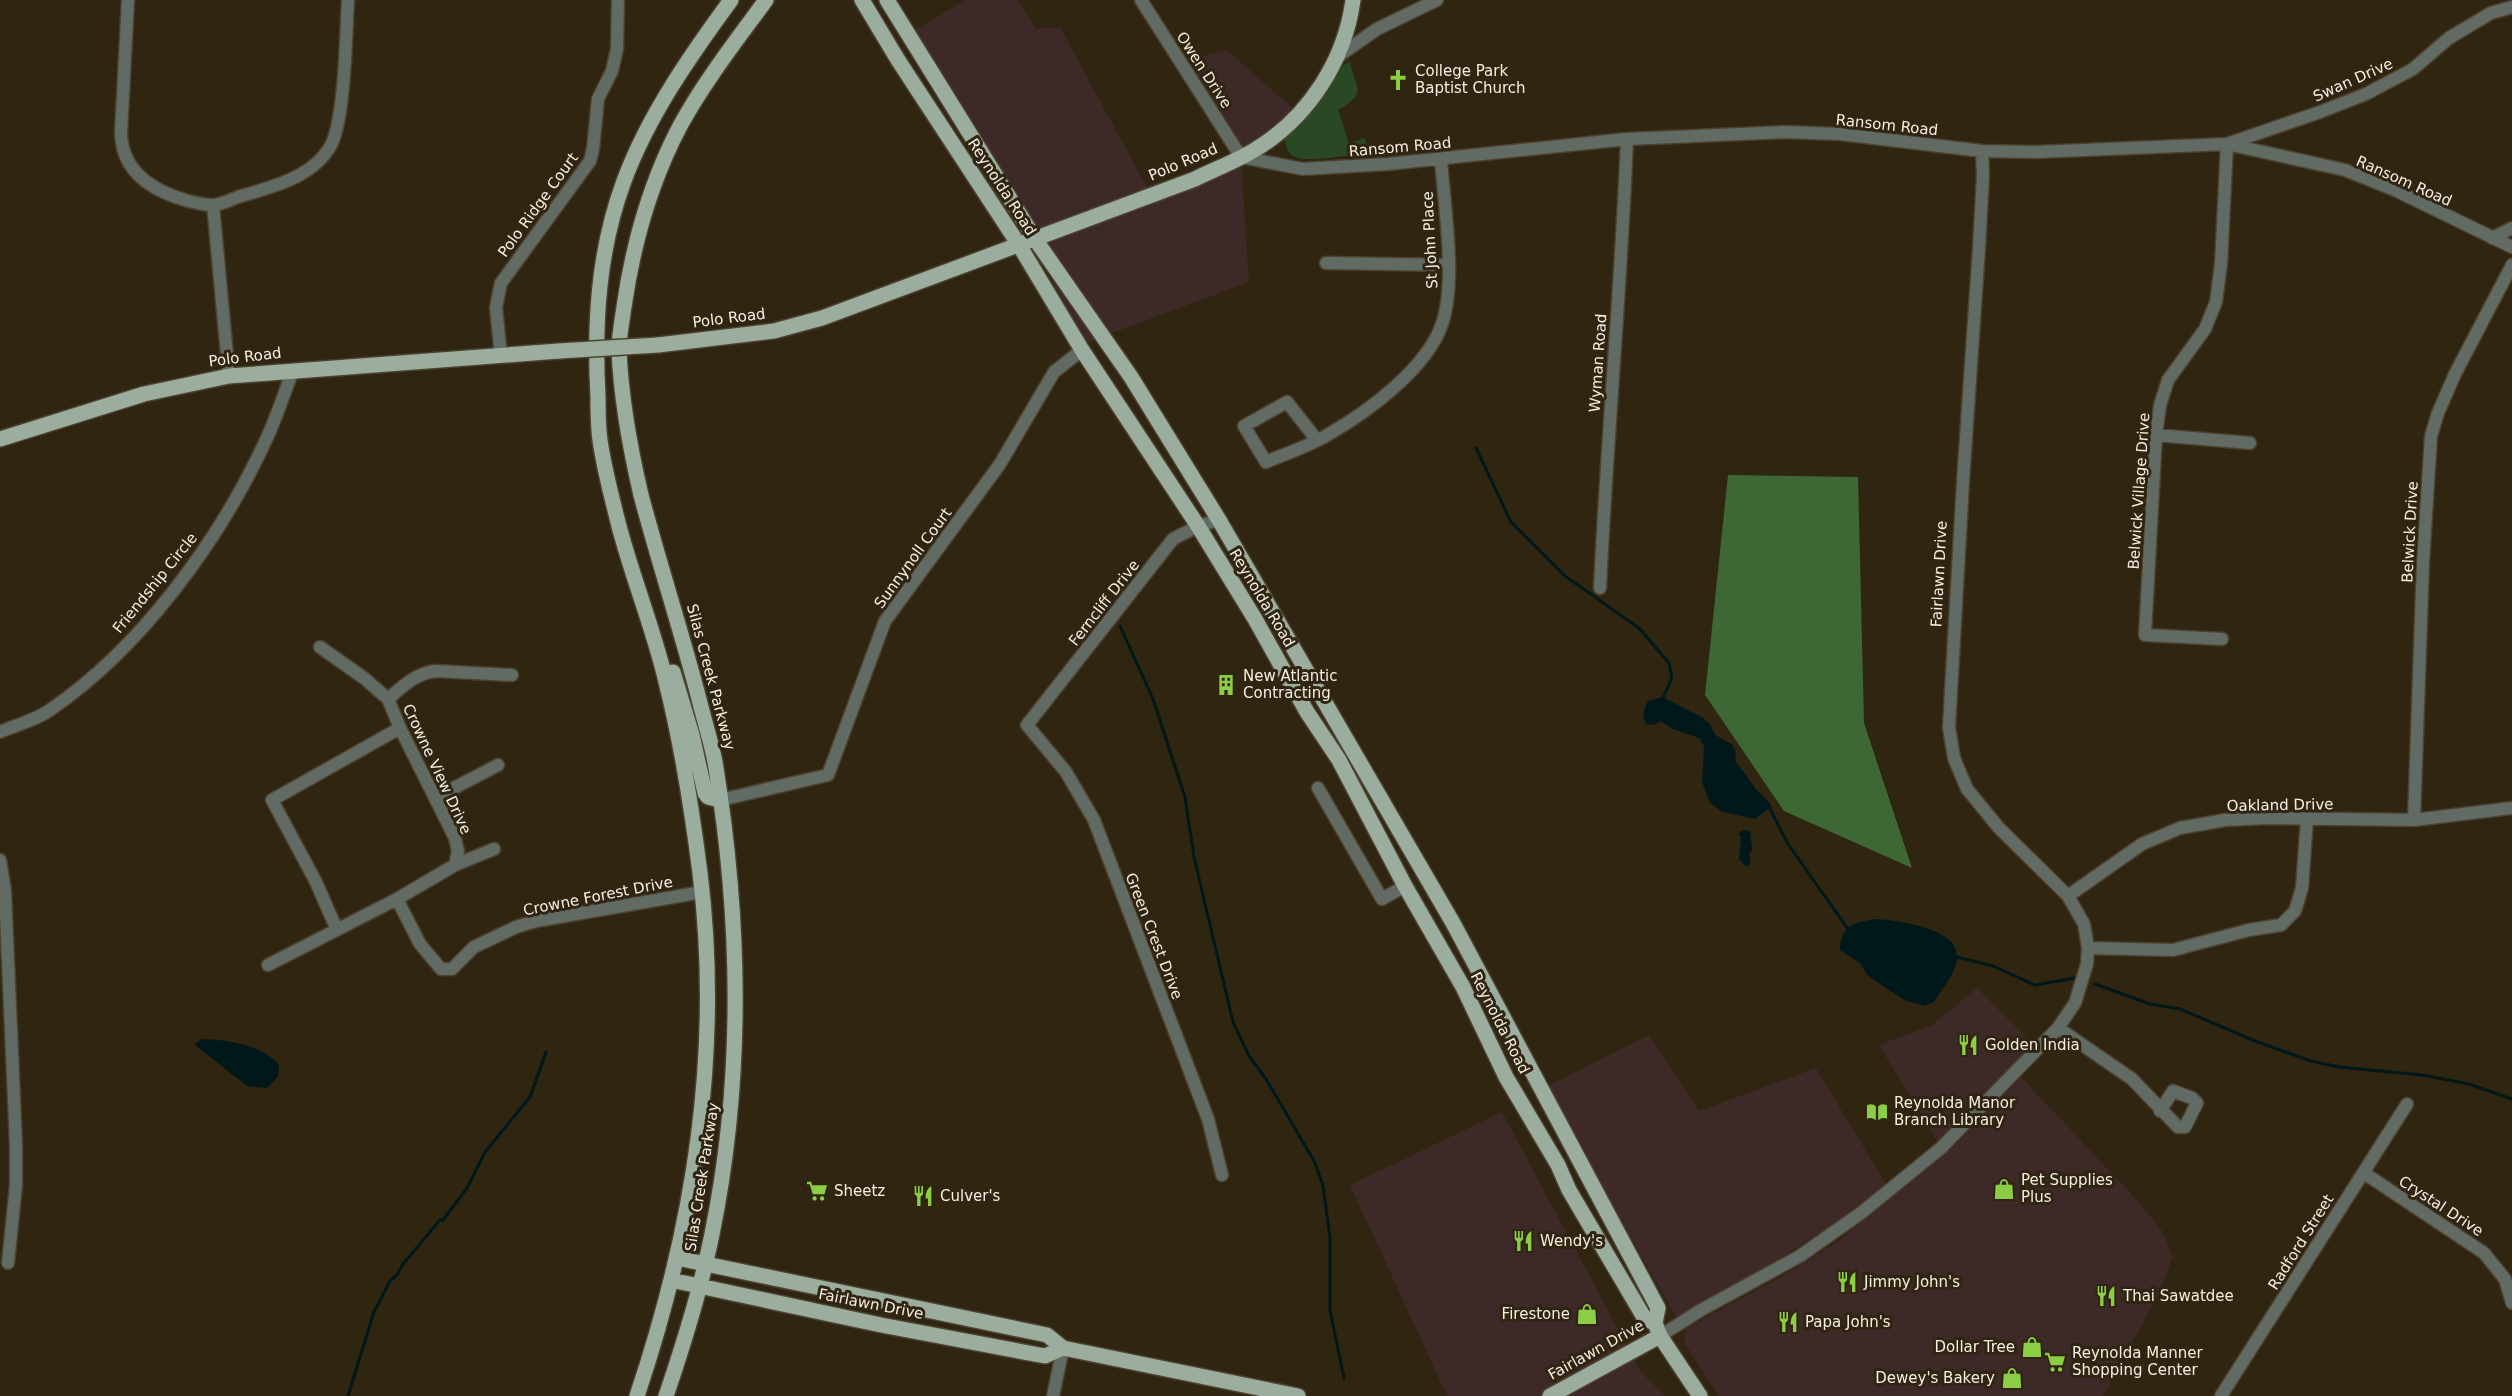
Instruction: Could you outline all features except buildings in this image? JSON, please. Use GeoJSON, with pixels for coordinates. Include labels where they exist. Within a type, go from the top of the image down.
{"type":"FeatureCollection","features":[{"type":"Feature","properties":{"kind":"main road","name":"Silas Creek Parkway"},"geometry":{"type":"LineString","coordinates":[[637,1396],[671,1281],[688,1212],[698,1145],[706,1052],[707,966],[702,892],[688,789],[671,706],[619,526],[600,440],[595,346],[601,266],[624,182],[660,105],[731,0]]}},
{"type":"Feature","properties":{"kind":"main road","name":"Silas Creek Parkway"},"geometry":{"type":"LineString","coordinates":[[666,1396],[700,1288],[724,1170],[732,1101],[736,1030],[736,954],[731,880],[714,759],[688,656],[641,494],[626,419],[619,346],[629,271],[648,198],[680,126],[721,62],[766,0]]}},
{"type":"Feature","properties":{"kind":"main road","name":"Reynolda Road"},"geometry":{"type":"LineString","coordinates":[[862,0],[898,60],[1019,244],[1082,350],[1198,526],[1255,619],[1307,712],[1339,759],[1406,886],[1463,987],[1506,1077],[1558,1165],[1569,1190],[1645,1318],[1658,1329],[1700,1396]]}},
{"type":"Feature","properties":{"kind":"main road","name":"Reynolda Road"},"geometry":{"type":"LineString","coordinates":[[887,0],[1035,239],[1131,377],[1220,520],[1453,923],[1658,1308],[1658,1329]]}},
{"type":"Feature","properties":{"kind":"main road","name":"Polo Road"},"geometry":{"type":"LineString","coordinates":[[0,439],[126,399],[229,375],[658,345],[774,331],[822,318],[1195,179],[1241,158],[1279,132],[1318,90],[1337,57],[1347,33],[1353,0]]}},
{"type":"Feature","properties":{"kind":"main road"},"geometry":{"type":"LineString","coordinates":[[648,622],[662,641],[673,670],[695,745],[705,793],[708,797],[720,800]]}},
{"type":"Feature","properties":{"kind":"main road","name":"Fairlawn Drive"},"geometry":{"type":"LineString","coordinates":[[677,1258],[1047,1335],[1063,1348],[1298,1396]]}},
{"type":"Feature","properties":{"kind":"main road","name":"Fairlawn Drive"},"geometry":{"type":"LineString","coordinates":[[671,1281],[1045,1356],[1063,1348]]}},
{"type":"Feature","properties":{"kind":"main road","name":"Fairlawn Drive"},"geometry":{"type":"LineString","coordinates":[[1550,1396],[1658,1329]]}},
{"type":"Feature","properties":{"kind":"street"},"geometry":{"type":"LineString","coordinates":[[128,0],[121,133],[125,157],[137,174],[161,192],[213,205],[289,180],[314,165],[330,146],[338,122],[348,0]]}},
{"type":"Feature","properties":{"kind":"street","name":"Polo Ridge Court"},"geometry":{"type":"LineString","coordinates":[[501,356],[496,307],[501,283],[572,189],[590,161],[594,149],[598,99],[612,70],[617,49],[618,0]]}},
{"type":"Feature","properties":{"kind":"street","name":"Owen Drive"},"geometry":{"type":"LineString","coordinates":[[1141,0],[1241,158]]}},
{"type":"Feature","properties":{"kind":"street"},"geometry":{"type":"LineString","coordinates":[[1337,57],[1377,29],[1437,0]]}},
{"type":"Feature","properties":{"kind":"street","name":"Swan Drive"},"geometry":{"type":"LineString","coordinates":[[2227,144],[2366,94],[2414,69],[2450,38],[2491,14],[2512,7]]}},
{"type":"Feature","properties":{"kind":"street","name":"Ransom Road"},"geometry":{"type":"LineString","coordinates":[[1241,158],[1303,168],[1441,159],[1627,140],[1795,133],[1840,134],[1982,151],[2066,152],[2227,144],[2345,170],[2395,190],[2512,247]]}},
{"type":"Feature","properties":{"kind":"street","name":"Wyman Road"},"geometry":{"type":"LineString","coordinates":[[1600,588],[1607,436],[1621,258],[1627,140]]}},
{"type":"Feature","properties":{"kind":"street","name":"Belwick Village Drive"},"geometry":{"type":"LineString","coordinates":[[2222,639],[2145,636],[2156,435],[2160,405],[2168,380],[2205,329],[2216,302],[2221,264],[2227,144]]}},
{"type":"Feature","properties":{"kind":"street","name":"Fairlawn Drive"},"geometry":{"type":"LineString","coordinates":[[1982,151],[1983,176],[1962,482],[1949,727],[1954,758],[1967,789],[1999,828],[2068,896],[2084,924],[2088,950]]}},
{"type":"Feature","properties":{"kind":"street","name":"St John Place"},"geometry":{"type":"LineString","coordinates":[[1317,440],[1287,402],[1244,426],[1266,462],[1317,440],[1328,435],[1408,374],[1430,350],[1442,323],[1448,296],[1441,159]]}},
{"type":"Feature","properties":{"kind":"street"},"geometry":{"type":"LineString","coordinates":[[213,205],[229,375]]}},
{"type":"Feature","properties":{"kind":"street"},"geometry":{"type":"LineString","coordinates":[[2492,238],[2512,228]]}},
{"type":"Feature","properties":{"kind":"street"},"geometry":{"type":"LineString","coordinates":[[1326,263],[1448,265]]}},
{"type":"Feature","properties":{"kind":"street","name":"Belwick Drive"},"geometry":{"type":"LineString","coordinates":[[2414,820],[2423,574],[2431,436],[2455,374],[2512,265]]}},
{"type":"Feature","properties":{"kind":"street","name":"Sunnynoll Court"},"geometry":{"type":"LineString","coordinates":[[720,800],[828,775],[885,621],[1000,464],[1054,372],[1082,350]]}},
{"type":"Feature","properties":{"kind":"street","name":"Friendship Circle"},"geometry":{"type":"LineString","coordinates":[[0,732],[48,712],[79,687],[137,632],[173,590],[217,530],[249,473],[277,415],[293,370]]}},
{"type":"Feature","properties":{"kind":"street"},"geometry":{"type":"LineString","coordinates":[[2156,435],[2250,443]]}},
{"type":"Feature","properties":{"kind":"street","name":"Ferncliff Drive"},"geometry":{"type":"LineString","coordinates":[[1026,725],[1173,539],[1198,526],[1220,520]]}},
{"type":"Feature","properties":{"kind":"street","name":"Crowne View Drive"},"geometry":{"type":"LineString","coordinates":[[320,647],[364,678],[388,699],[455,838],[458,851],[455,865]]}},
{"type":"Feature","properties":{"kind":"street"},"geometry":{"type":"LineString","coordinates":[[388,699],[410,680],[424,672],[436,670],[512,675]]}},
{"type":"Feature","properties":{"kind":"street","name":"Green Crest Drive"},"geometry":{"type":"LineString","coordinates":[[1026,725],[1066,772],[1094,820],[1208,1119],[1222,1175]]}},
{"type":"Feature","properties":{"kind":"street"},"geometry":{"type":"LineString","coordinates":[[337,930],[316,882],[272,800],[400,728]]}},
{"type":"Feature","properties":{"kind":"street"},"geometry":{"type":"LineString","coordinates":[[435,798],[498,765]]}},
{"type":"Feature","properties":{"kind":"street"},"geometry":{"type":"LineString","coordinates":[[1318,788],[1382,899],[1406,886]]}},
{"type":"Feature","properties":{"kind":"street","name":"Oakland Drive"},"geometry":{"type":"LineString","coordinates":[[2068,896],[2142,844],[2180,828],[2225,820],[2414,820],[2512,808]]}},
{"type":"Feature","properties":{"kind":"street"},"geometry":{"type":"LineString","coordinates":[[1658,1329],[1694,1314],[1800,1256],[1861,1213],[1941,1149],[2058,1028],[2075,1003],[2087,964],[2088,950],[2173,950],[2249,930],[2281,925],[2295,911],[2302,888],[2307,819]]}},
{"type":"Feature","properties":{"kind":"street"},"geometry":{"type":"LineString","coordinates":[[268,965],[397,899],[455,865],[494,849]]}},
{"type":"Feature","properties":{"kind":"street"},"geometry":{"type":"LineString","coordinates":[[0,860],[5,891],[16,1145],[16,1185],[8,1263]]}},
{"type":"Feature","properties":{"kind":"street","name":"Crowne Forest Drive"},"geometry":{"type":"LineString","coordinates":[[397,899],[420,944],[441,969],[452,969],[474,946],[516,927],[536,921],[702,892]]}},
{"type":"Feature","properties":{"kind":"street"},"geometry":{"type":"LineString","coordinates":[[2058,1028],[2132,1079],[2160,1110]]}},
{"type":"Feature","properties":{"kind":"street","name":"Radford Street"},"geometry":{"type":"LineString","coordinates":[[2221,1396],[2406,1104]]}},
{"type":"Feature","properties":{"kind":"street","name":"Crystal Drive"},"geometry":{"type":"LineString","coordinates":[[2364,1173],[2484,1253],[2505,1280],[2512,1303]]}},
{"type":"Feature","properties":{"kind":"street"},"geometry":{"type":"LineString","coordinates":[[1053,1396],[1063,1348]]}},
{"type":"Feature","properties":{"kind":"shaded area"},"geometry":{"type":"Polygon","coordinates":[[[965,0],[1018,0],[1036,29],[1060,27],[1151,195],[1241,157],[1180,62],[1227,50],[1298,113],[1241,158],[1249,282],[1088,342],[1066,314],[1035,239],[908,34],[965,0]]]}},
{"type":"Feature","properties":{"kind":"shaded area"},"geometry":{"type":"Polygon","coordinates":[[[1977,988],[2038,1049],[1941,1148],[1879,1045],[1932,1025],[1977,988]]]}},
{"type":"Feature","properties":{"kind":"shaded area"},"geometry":{"type":"Polygon","coordinates":[[[1649,1035],[1699,1111],[1816,1068],[1889,1189],[1679,1322],[1546,1087],[1649,1035]]]}},
{"type":"Feature","properties":{"kind":"shaded area"},"geometry":{"type":"Polygon","coordinates":[[[2021,1077],[2137,1200],[2162,1231],[2173,1256],[2159,1294],[2103,1396],[1719,1396],[1685,1344],[1684,1335],[1688,1327],[1788,1273],[1837,1242],[1952,1148],[2021,1077]]]}},
{"type":"Feature","properties":{"kind":"shaded area"},"geometry":{"type":"Polygon","coordinates":[[[1502,1112],[1641,1372],[1665,1396],[1447,1396],[1350,1185],[1502,1112]]]}},
{"type":"Feature","properties":{"kind":"green space"},"geometry":{"type":"Polygon","coordinates":[[[1350,62],[1357,85],[1357,95],[1338,110],[1349,143],[1365,138],[1369,153],[1319,159],[1293,156],[1288,151],[1285,139],[1315,106],[1343,65],[1350,62]]]}},
{"type":"Feature","properties":{"kind":"green space"},"geometry":{"type":"Polygon","coordinates":[[[1728,475],[1858,477],[1864,723],[1912,868],[1784,811],[1705,695],[1728,475]]]}},
{"type":"Feature","properties":{"kind":"water"},"geometry":{"type":"Polygon","coordinates":[[[1662,697],[1703,718],[1710,724],[1715,735],[1732,744],[1736,762],[1771,807],[1755,819],[1723,812],[1710,803],[1702,782],[1704,746],[1699,738],[1673,729],[1661,721],[1654,725],[1646,724],[1644,721],[1648,701],[1662,697]]]}},
{"type":"Feature","properties":{"kind":"water"},"geometry":{"type":"Polygon","coordinates":[[[1742,830],[1750,831],[1752,850],[1749,853],[1751,862],[1748,866],[1739,859],[1741,837],[1738,835],[1742,830]]]}},
{"type":"Feature","properties":{"kind":"water"},"geometry":{"type":"Polygon","coordinates":[[[1875,919],[1925,927],[1948,939],[1955,947],[1957,957],[1955,969],[1934,1002],[1924,1006],[1904,1000],[1868,976],[1860,963],[1840,950],[1846,930],[1860,922],[1875,919]]]}},
{"type":"Feature","properties":{"kind":"water"},"geometry":{"type":"Polygon","coordinates":[[[202,1039],[233,1042],[254,1048],[272,1058],[279,1065],[278,1077],[267,1088],[247,1086],[194,1044],[202,1039]]]}},
{"type":"Feature","properties":{"kind":"waterway"},"geometry":{"type":"LineString","coordinates":[[1476,448],[1511,522],[1565,576],[1639,628],[1669,663],[1672,678],[1662,700]]}},
{"type":"Feature","properties":{"kind":"waterway"},"geometry":{"type":"LineString","coordinates":[[1120,626],[1153,699],[1185,797],[1194,857],[1233,1022],[1249,1056],[1266,1079],[1314,1161],[1323,1185],[1330,1238],[1330,1310],[1344,1378]]}},
{"type":"Feature","properties":{"kind":"waterway"},"geometry":{"type":"LineString","coordinates":[[1768,805],[1788,844],[1848,929]]}},
{"type":"Feature","properties":{"kind":"waterway"},"geometry":{"type":"LineString","coordinates":[[1956,957],[1993,966],[2035,985],[2075,978]]}},
{"type":"Feature","properties":{"kind":"waterway"},"geometry":{"type":"LineString","coordinates":[[2095,984],[2150,1004],[2180,1009],[2255,1041],[2311,1061],[2339,1067],[2422,1075],[2469,1084],[2512,1099]]}},
{"type":"Feature","properties":{"kind":"waterway"},"geometry":{"type":"LineString","coordinates":[[348,1396],[374,1312],[390,1281],[440,1220],[443,1220],[467,1188],[485,1152],[530,1097],[546,1052]]}},
{"type":"Feature","properties":{"kind":"place","name":"College Park Baptist Church"},"geometry":{"type":"Point","coordinates":[1398,80]}},
{"type":"Feature","properties":{"kind":"place","name":"New Atlantic Contracting"},"geometry":{"type":"Point","coordinates":[1226,685]}},
{"type":"Feature","properties":{"kind":"place","name":"Golden India"},"geometry":{"type":"Point","coordinates":[1968,1045]}},
{"type":"Feature","properties":{"kind":"place","name":"Reynolda Manor Branch Library"},"geometry":{"type":"Point","coordinates":[1877,1112]}},
{"type":"Feature","properties":{"kind":"place","name":"Pet Supplies Plus"},"geometry":{"type":"Point","coordinates":[2004,1189]}},
{"type":"Feature","properties":{"kind":"place","name":"Sheetz"},"geometry":{"type":"Point","coordinates":[817,1191]}},
{"type":"Feature","properties":{"kind":"place","name":"Culver's"},"geometry":{"type":"Point","coordinates":[923,1196]}},
{"type":"Feature","properties":{"kind":"place","name":"Wendy's"},"geometry":{"type":"Point","coordinates":[1523,1241]}},
{"type":"Feature","properties":{"kind":"place","name":"Jimmy John's"},"geometry":{"type":"Point","coordinates":[1847,1282]}},
{"type":"Feature","properties":{"kind":"place","name":"Thai Sawatdee"},"geometry":{"type":"Point","coordinates":[2106,1296]}},
{"type":"Feature","properties":{"kind":"place","name":"Firestone"},"geometry":{"type":"Point","coordinates":[1587,1314]}},
{"type":"Feature","properties":{"kind":"place","name":"Papa John's"},"geometry":{"type":"Point","coordinates":[1788,1322]}},
{"type":"Feature","properties":{"kind":"place","name":"Dollar Tree"},"geometry":{"type":"Point","coordinates":[2032,1347]}},
{"type":"Feature","properties":{"kind":"place","name":"Reynolda Manner Shopping Center"},"geometry":{"type":"Point","coordinates":[2055,1362]}},
{"type":"Feature","properties":{"kind":"place","name":"Dewey's Bakery"},"geometry":{"type":"Point","coordinates":[2012,1378]}}]}
